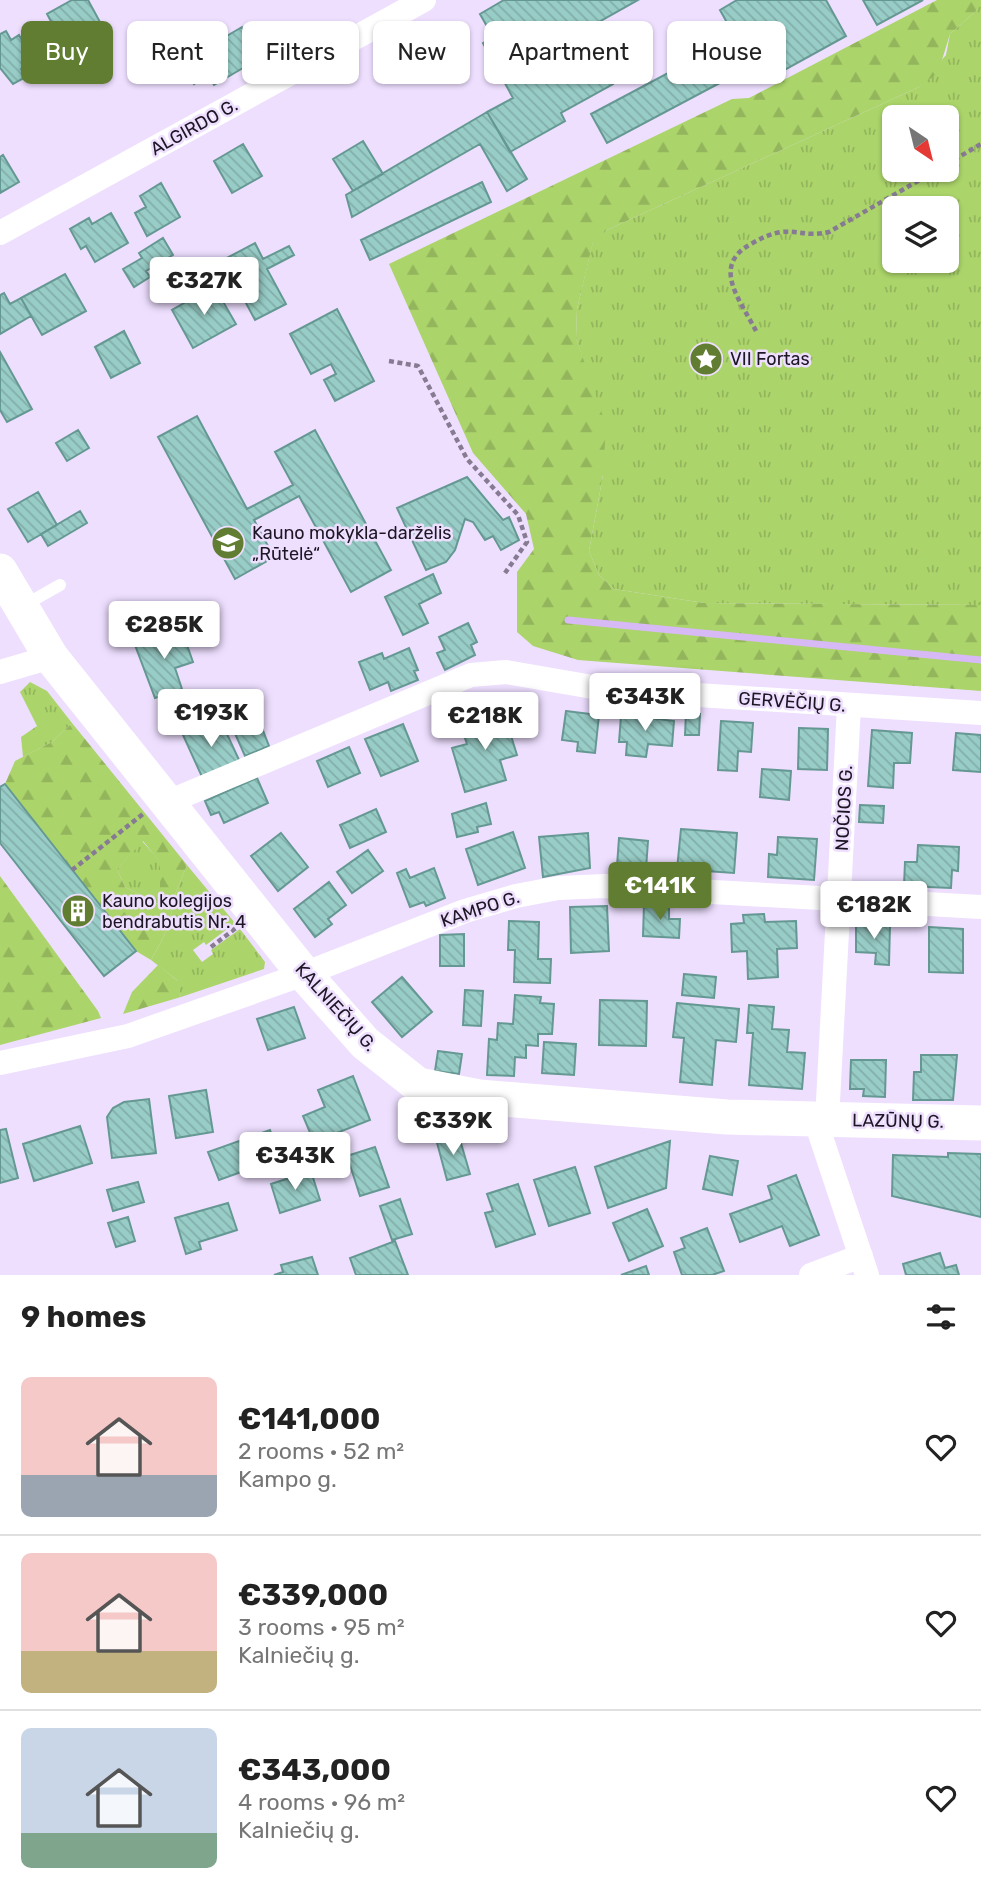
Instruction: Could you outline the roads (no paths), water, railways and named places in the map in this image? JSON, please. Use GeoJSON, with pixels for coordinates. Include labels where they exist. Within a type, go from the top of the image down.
{"type":"FeatureCollection","features":[{"type":"Feature","properties":{"kind":"street","name":"ALGIRDO G."},"geometry":{"type":"LineString","coordinates":[[0,233],[424,0]]}},
{"type":"Feature","properties":{"kind":"street","name":"KALNIEČIŲ G."},"geometry":{"type":"LineString","coordinates":[[0,571],[51,657],[304,974],[365,1043],[418,1085],[435,1091],[727,1117],[821,1119]]}},
{"type":"Feature","properties":{"kind":"street"},"geometry":{"type":"LineString","coordinates":[[0,672],[51,657]]}},
{"type":"Feature","properties":{"kind":"street","name":"GERVĖČIŲ G."},"geometry":{"type":"LineString","coordinates":[[166,800],[471,675],[506,672],[604,689],[981,713]]}},
{"type":"Feature","properties":{"kind":"street","name":"NOČIOS G."},"geometry":{"type":"LineString","coordinates":[[821,1119],[840,898],[849,706]]}},
{"type":"Feature","properties":{"kind":"street","name":"KAMPO G."},"geometry":{"type":"LineString","coordinates":[[0,1063],[128,1036],[304,974],[465,911],[558,888],[606,886],[981,907]]}},
{"type":"Feature","properties":{"kind":"street"},"geometry":{"type":"LineString","coordinates":[[811,1275],[864,1265],[821,1119]]}},
{"type":"Feature","properties":{"kind":"street","name":"LAZŪNŲ G."},"geometry":{"type":"LineString","coordinates":[[821,1119],[981,1124]]}},
{"type":"Feature","properties":{"kind":"lane"},"geometry":{"type":"LineString","coordinates":[[20,607],[60,585]]}},
{"type":"Feature","properties":{"kind":"waterway"},"geometry":{"type":"LineString","coordinates":[[568,620],[981,660]]}},
{"type":"Feature","properties":{"kind":"place","name":"VII Fortas"},"geometry":{"type":"Point","coordinates":[706,359]}},
{"type":"Feature","properties":{"kind":"place","name":"Kauno mokykla-darželis „Rūtelė“"},"geometry":{"type":"Point","coordinates":[228,543]}},
{"type":"Feature","properties":{"kind":"place","name":"Kauno kolegijos bendrabutis Nr. 4"},"geometry":{"type":"Point","coordinates":[78,911]}}]}
